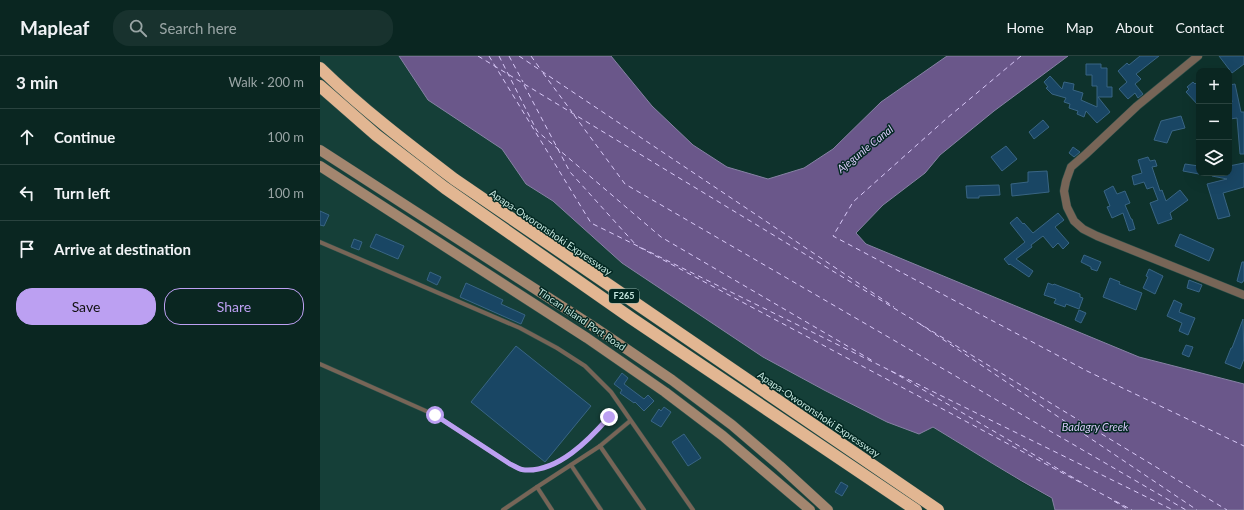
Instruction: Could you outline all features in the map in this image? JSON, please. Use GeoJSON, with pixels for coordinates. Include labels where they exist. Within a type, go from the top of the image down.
{"type":"FeatureCollection","features":[{"type":"Feature","properties":{"kind":"highway","name":"Apapa-Oworonshoki Expressway"},"geometry":{"type":"LineString","coordinates":[[320,68],[380,122],[454,179],[938,510]]}},
{"type":"Feature","properties":{"kind":"highway","name":"F265"},"geometry":{"type":"LineString","coordinates":[[320,86],[376,135],[446,188],[631,318],[916,510]]}},
{"type":"Feature","properties":{"kind":"street"},"geometry":{"type":"LineString","coordinates":[[1198,56],[1137,106],[1071,167],[1064,191],[1067,207],[1074,221],[1083,229],[1097,236],[1244,295]]}},
{"type":"Feature","properties":{"kind":"street","name":"Tincan Island Port Road"},"geometry":{"type":"LineString","coordinates":[[320,150],[576,315],[672,380],[744,435],[828,510]]}},
{"type":"Feature","properties":{"kind":"street","name":"Tincan Island Port Road"},"geometry":{"type":"LineString","coordinates":[[320,166],[587,338],[665,392],[723,436],[810,510]]}},
{"type":"Feature","properties":{"kind":"lane"},"geometry":{"type":"LineString","coordinates":[[320,242],[520,328],[557,348],[585,366],[611,392],[693,510]]}},
{"type":"Feature","properties":{"kind":"lane"},"geometry":{"type":"LineString","coordinates":[[320,364],[435,415],[510,464],[523,470],[539,469],[550,466],[565,457],[587,441],[609,417]]}},
{"type":"Feature","properties":{"kind":"lane"},"geometry":{"type":"LineString","coordinates":[[504,510],[600,446],[630,421]]}},
{"type":"Feature","properties":{"kind":"lane"},"geometry":{"type":"LineString","coordinates":[[600,446],[644,510]]}},
{"type":"Feature","properties":{"kind":"lane"},"geometry":{"type":"LineString","coordinates":[[571,465],[601,510]]}},
{"type":"Feature","properties":{"kind":"lane"},"geometry":{"type":"LineString","coordinates":[[537,487],[552,510]]}},
{"type":"Feature","properties":{"kind":"shaded area"},"geometry":{"type":"Polygon","coordinates":[[[320,56],[419,56],[524,160],[531,187],[553,201],[622,263],[763,357],[824,390],[919,434],[933,427],[1021,482],[1052,499],[1055,510],[320,510],[320,56]]]}},
{"type":"Feature","properties":{"kind":"water","name":"Badagry Creek"},"geometry":{"type":"Polygon","coordinates":[[[399,56],[611,56],[652,106],[693,145],[727,167],[768,179],[804,168],[833,149],[881,102],[947,56],[1068,56],[994,111],[940,155],[925,173],[883,205],[856,233],[866,244],[1139,357],[1244,384],[1244,510],[1055,510],[1052,498],[933,427],[919,434],[887,422],[824,390],[763,357],[622,263],[553,201],[526,184],[502,149],[428,100],[399,56]]]}},
{"type":"Feature","properties":{"kind":"building"},"geometry":{"type":"Polygon","coordinates":[[[1140,56],[1159,56],[1136,74],[1141,79],[1135,84],[1143,94],[1138,98],[1135,93],[1128,99],[1119,89],[1127,82],[1118,71],[1127,63],[1129,65],[1140,56]]]}},
{"type":"Feature","properties":{"kind":"building"},"geometry":{"type":"Polygon","coordinates":[[[1219,56],[1244,56],[1244,64],[1232,73],[1232,68],[1228,68],[1219,56]]]}},
{"type":"Feature","properties":{"kind":"building"},"geometry":{"type":"Polygon","coordinates":[[[1086,64],[1101,64],[1101,68],[1107,68],[1107,87],[1112,87],[1112,97],[1098,97],[1110,112],[1097,123],[1086,111],[1084,117],[1077,114],[1078,111],[1069,108],[1070,104],[1064,102],[1066,98],[1052,94],[1046,88],[1048,87],[1044,82],[1050,76],[1062,89],[1064,82],[1074,84],[1073,90],[1083,93],[1081,100],[1097,107],[1097,86],[1092,86],[1092,75],[1086,75],[1086,64]]]}},
{"type":"Feature","properties":{"kind":"building"},"geometry":{"type":"Polygon","coordinates":[[[1193,82],[1195,84],[1196,83],[1196,103],[1186,92],[1189,89],[1187,87],[1193,82]]]}},
{"type":"Feature","properties":{"kind":"building"},"geometry":{"type":"Polygon","coordinates":[[[1232,84],[1235,84],[1241,112],[1244,112],[1244,154],[1240,154],[1237,118],[1232,119],[1232,84]]]}},
{"type":"Feature","properties":{"kind":"building"},"geometry":{"type":"Polygon","coordinates":[[[1181,116],[1185,128],[1172,131],[1167,143],[1154,140],[1161,121],[1181,116]]]}},
{"type":"Feature","properties":{"kind":"building"},"geometry":{"type":"Polygon","coordinates":[[[1043,120],[1049,127],[1034,139],[1029,132],[1043,120]]]}},
{"type":"Feature","properties":{"kind":"building"},"geometry":{"type":"Polygon","coordinates":[[[1006,146],[1017,159],[1002,171],[991,157],[1006,146]]]}},
{"type":"Feature","properties":{"kind":"building"},"geometry":{"type":"Polygon","coordinates":[[[1073,147],[1080,152],[1074,157],[1069,153],[1073,147]]]}},
{"type":"Feature","properties":{"kind":"building"},"geometry":{"type":"Polygon","coordinates":[[[1148,157],[1150,161],[1155,160],[1157,166],[1152,167],[1160,191],[1162,190],[1166,201],[1180,190],[1188,200],[1170,213],[1172,219],[1158,224],[1150,203],[1158,200],[1153,187],[1147,189],[1144,182],[1134,185],[1132,176],[1142,173],[1138,160],[1148,157]]]}},
{"type":"Feature","properties":{"kind":"building"},"geometry":{"type":"Polygon","coordinates":[[[1244,163],[1244,187],[1223,193],[1230,216],[1218,219],[1207,184],[1227,179],[1212,176],[1232,176],[1232,165],[1244,163]]]}},
{"type":"Feature","properties":{"kind":"building"},"geometry":{"type":"Polygon","coordinates":[[[1185,164],[1196,166],[1196,173],[1183,171],[1185,164]]]}},
{"type":"Feature","properties":{"kind":"building"},"geometry":{"type":"Polygon","coordinates":[[[1047,171],[1049,192],[1012,196],[1011,184],[1028,182],[1028,172],[1047,171]]]}},
{"type":"Feature","properties":{"kind":"building"},"geometry":{"type":"Polygon","coordinates":[[[999,185],[1000,195],[967,198],[966,186],[999,185]]]}},
{"type":"Feature","properties":{"kind":"building"},"geometry":{"type":"Polygon","coordinates":[[[1113,186],[1117,194],[1125,191],[1130,203],[1125,205],[1135,229],[1129,231],[1123,213],[1112,218],[1107,207],[1110,206],[1104,191],[1113,186]]]}},
{"type":"Feature","properties":{"kind":"building"},"geometry":{"type":"Polygon","coordinates":[[[320,211],[329,215],[324,226],[320,225],[320,211]]]}},
{"type":"Feature","properties":{"kind":"building"},"geometry":{"type":"Polygon","coordinates":[[[1058,213],[1064,220],[1055,227],[1069,243],[1063,249],[1058,243],[1053,248],[1043,236],[1031,245],[1032,247],[1016,259],[1033,271],[1029,277],[1010,264],[1009,265],[1004,259],[1025,242],[1010,223],[1017,217],[1033,233],[1058,213]]]}},
{"type":"Feature","properties":{"kind":"building"},"geometry":{"type":"Polygon","coordinates":[[[376,234],[404,246],[398,259],[370,247],[376,234]]]}},
{"type":"Feature","properties":{"kind":"building"},"geometry":{"type":"Polygon","coordinates":[[[1180,234],[1214,249],[1209,261],[1175,246],[1180,234]]]}},
{"type":"Feature","properties":{"kind":"building"},"geometry":{"type":"Polygon","coordinates":[[[354,239],[362,242],[359,250],[351,247],[354,239]]]}},
{"type":"Feature","properties":{"kind":"building"},"geometry":{"type":"Polygon","coordinates":[[[1084,255],[1101,262],[1097,271],[1081,262],[1084,255]]]}},
{"type":"Feature","properties":{"kind":"building"},"geometry":{"type":"Polygon","coordinates":[[[1242,262],[1244,262],[1244,281],[1242,283],[1237,281],[1242,262]]]}},
{"type":"Feature","properties":{"kind":"building"},"geometry":{"type":"Polygon","coordinates":[[[1149,269],[1163,276],[1155,294],[1143,288],[1148,277],[1146,276],[1149,269]]]}},
{"type":"Feature","properties":{"kind":"building"},"geometry":{"type":"Polygon","coordinates":[[[430,272],[441,277],[437,285],[427,280],[430,272]]]}},
{"type":"Feature","properties":{"kind":"building"},"geometry":{"type":"Polygon","coordinates":[[[1110,278],[1120,282],[1119,284],[1142,293],[1136,310],[1103,297],[1110,278]]]}},
{"type":"Feature","properties":{"kind":"building"},"geometry":{"type":"Polygon","coordinates":[[[1189,280],[1202,285],[1199,292],[1187,288],[1189,280]]]}},
{"type":"Feature","properties":{"kind":"building"},"geometry":{"type":"Polygon","coordinates":[[[466,283],[503,300],[501,304],[525,315],[521,324],[460,297],[466,283]]]}},
{"type":"Feature","properties":{"kind":"building"},"geometry":{"type":"Polygon","coordinates":[[[1048,283],[1080,294],[1080,297],[1083,298],[1079,309],[1066,304],[1065,307],[1054,303],[1056,299],[1044,295],[1048,283]]]}},
{"type":"Feature","properties":{"kind":"building"},"geometry":{"type":"Polygon","coordinates":[[[1174,300],[1182,304],[1179,312],[1195,318],[1188,335],[1179,331],[1182,323],[1167,316],[1174,300]]]}},
{"type":"Feature","properties":{"kind":"building"},"geometry":{"type":"Polygon","coordinates":[[[1079,310],[1086,313],[1081,323],[1075,320],[1079,310]]]}},
{"type":"Feature","properties":{"kind":"building"},"geometry":{"type":"Polygon","coordinates":[[[1243,319],[1244,359],[1240,369],[1225,363],[1243,319]]]}},
{"type":"Feature","properties":{"kind":"building"},"geometry":{"type":"Polygon","coordinates":[[[1186,345],[1193,347],[1189,357],[1182,354],[1186,345]]]}},
{"type":"Feature","properties":{"kind":"building"},"geometry":{"type":"Polygon","coordinates":[[[516,346],[591,406],[545,462],[471,402],[516,346]]]}},
{"type":"Feature","properties":{"kind":"building"},"geometry":{"type":"Polygon","coordinates":[[[622,373],[628,378],[624,384],[644,399],[648,395],[654,401],[644,411],[635,402],[634,403],[620,393],[622,390],[614,384],[622,373]]]}},
{"type":"Feature","properties":{"kind":"building"},"geometry":{"type":"Polygon","coordinates":[[[664,407],[671,412],[661,427],[651,421],[659,409],[661,411],[664,407]]]}},
{"type":"Feature","properties":{"kind":"building"},"geometry":{"type":"Polygon","coordinates":[[[684,434],[701,458],[688,466],[672,442],[684,434]]]}},
{"type":"Feature","properties":{"kind":"building"},"geometry":{"type":"Polygon","coordinates":[[[841,482],[848,486],[842,496],[835,492],[841,482]]]}},
{"type":"Feature","properties":{"kind":"ferry route"},"geometry":{"type":"LineString","coordinates":[[478,56],[1227,510]]}},
{"type":"Feature","properties":{"kind":"ferry route"},"geometry":{"type":"LineString","coordinates":[[489,56],[591,223],[1173,510]]}},
{"type":"Feature","properties":{"kind":"ferry route"},"geometry":{"type":"LineString","coordinates":[[499,56],[537,131],[661,237],[873,361]]}},
{"type":"Feature","properties":{"kind":"ferry route"},"geometry":{"type":"LineString","coordinates":[[509,56],[523,82]]}},
{"type":"Feature","properties":{"kind":"ferry route"},"geometry":{"type":"LineString","coordinates":[[519,56],[894,307]]}},
{"type":"Feature","properties":{"kind":"ferry route"},"geometry":{"type":"LineString","coordinates":[[531,56],[541,70]]}},
{"type":"Feature","properties":{"kind":"ferry route"},"geometry":{"type":"LineString","coordinates":[[1021,56],[946,119],[853,202],[833,236],[1087,371],[1244,446]]}},
{"type":"Feature","properties":{"kind":"ferry route"},"geometry":{"type":"LineString","coordinates":[[543,73],[572,112]]}},
{"type":"Feature","properties":{"kind":"ferry route"},"geometry":{"type":"LineString","coordinates":[[524,85],[570,172],[636,245]]}},
{"type":"Feature","properties":{"kind":"ferry route"},"geometry":{"type":"LineString","coordinates":[[574,115],[625,184],[1186,510]]}},
{"type":"Feature","properties":{"kind":"ferry route"},"geometry":{"type":"LineString","coordinates":[[639,247],[1132,510]]}},
{"type":"Feature","properties":{"kind":"ferry route"},"geometry":{"type":"LineString","coordinates":[[920,324],[1197,510]]}},
{"type":"Feature","properties":{"kind":"ferry route"},"geometry":{"type":"LineString","coordinates":[[891,371],[1084,484]]}},
{"type":"Feature","properties":{"kind":"ferry route"},"geometry":{"type":"LineString","coordinates":[[1114,501],[1129,510]]}},
{"type":"Feature","properties":{"kind":"route"},"geometry":{"type":"LineString","coordinates":[[435,415],[451,424],[510,464],[523,470],[539,469],[550,466],[565,457],[587,441],[609,417]]}},
{"type":"Feature","properties":{"kind":"water label","name":"Ajegunle Canal"},"geometry":{"type":"Point","coordinates":[865,149]}}]}
